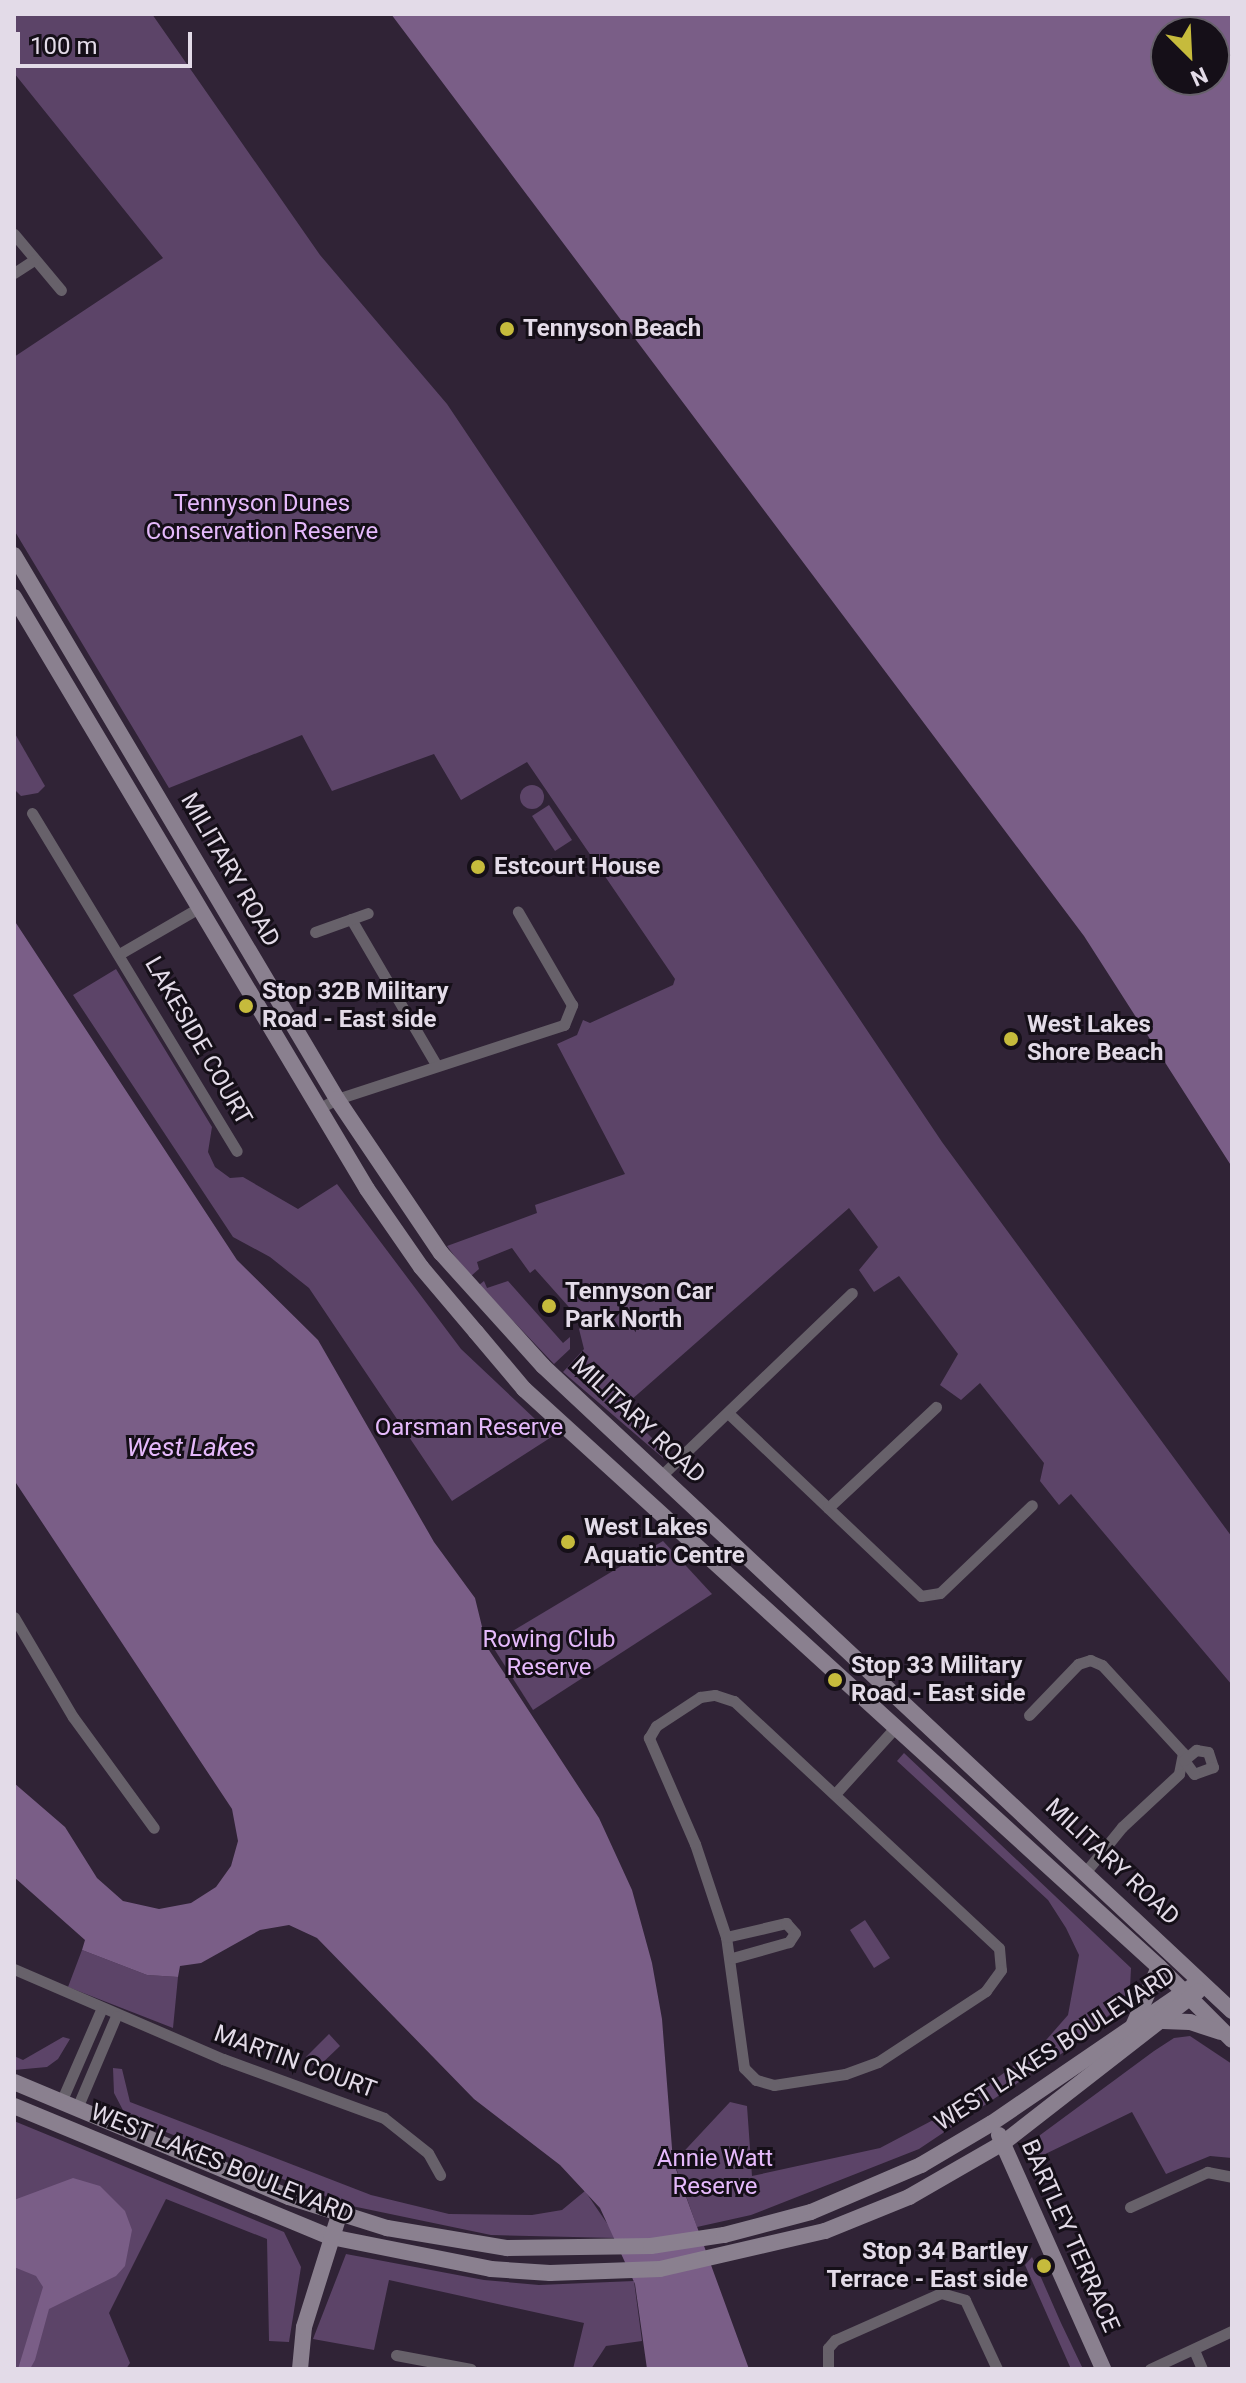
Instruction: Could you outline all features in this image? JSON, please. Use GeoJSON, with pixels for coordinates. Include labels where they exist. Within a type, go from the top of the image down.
{"type":"FeatureCollection","features":[{"type":"Feature","properties":{"kind":"main road","name":"MILITARY ROAD"},"geometry":{"type":"LineString","coordinates":[[17,566],[337,1099],[414,1217],[493,1315],[1087,1870],[1232,2011]]}},
{"type":"Feature","properties":{"kind":"main road","name":"MILITARY ROAD"},"geometry":{"type":"LineString","coordinates":[[14,597],[318,1109],[421,1267],[524,1389],[1159,1967],[1229,2037]]}},
{"type":"Feature","properties":{"kind":"main road"},"geometry":{"type":"LineString","coordinates":[[761,1606],[780,1586]]}},
{"type":"Feature","properties":{"kind":"main road"},"geometry":{"type":"LineString","coordinates":[[1133,2026],[1159,1967]]}},
{"type":"Feature","properties":{"kind":"main road","name":"WEST LAKES BOULEVARD"},"geometry":{"type":"LineString","coordinates":[[14,2082],[339,2215],[444,2240],[595,2250],[724,2235],[811,2212],[872,2188],[992,2123],[1133,2026],[1204,1983]]}},
{"type":"Feature","properties":{"kind":"main road","name":"WEST LAKES BOULEVARD"},"geometry":{"type":"LineString","coordinates":[[14,2106],[331,2237],[491,2269],[607,2272],[735,2256],[825,2231],[909,2197],[1003,2143],[1163,2021],[1187,1995]]}},
{"type":"Feature","properties":{"kind":"main road"},"geometry":{"type":"LineString","coordinates":[[1163,2021],[1190,2022],[1229,2037]]}},
{"type":"Feature","properties":{"kind":"main road"},"geometry":{"type":"LineString","coordinates":[[61,2102],[65,2126]]}},
{"type":"Feature","properties":{"kind":"main road"},"geometry":{"type":"LineString","coordinates":[[65,2126],[77,2108]]}},
{"type":"Feature","properties":{"kind":"main road","name":"BARTLEY TERRACE"},"geometry":{"type":"LineString","coordinates":[[992,2123],[1103,2369]]}},
{"type":"Feature","properties":{"kind":"main road"},"geometry":{"type":"LineString","coordinates":[[300,2369],[304,2327],[339,2215]]}},
{"type":"Feature","properties":{"kind":"street"},"geometry":{"type":"LineString","coordinates":[[14,234],[61,290]]}},
{"type":"Feature","properties":{"kind":"street"},"geometry":{"type":"LineString","coordinates":[[14,273],[34,260]]}},
{"type":"Feature","properties":{"kind":"street","name":"LAKESIDE COURT"},"geometry":{"type":"LineString","coordinates":[[32,813],[121,953],[237,1151]]}},
{"type":"Feature","properties":{"kind":"street","name":"LAKESIDE COURT"},"geometry":{"type":"LineString","coordinates":[[121,953],[197,909]]}},
{"type":"Feature","properties":{"kind":"street"},"geometry":{"type":"LineString","coordinates":[[318,1109],[337,1099],[534,1038],[564,1025],[571,1015],[562,984],[518,912]]}},
{"type":"Feature","properties":{"kind":"street"},"geometry":{"type":"LineString","coordinates":[[315,932],[368,913]]}},
{"type":"Feature","properties":{"kind":"street"},"geometry":{"type":"LineString","coordinates":[[351,919],[437,1066]]}},
{"type":"Feature","properties":{"kind":"street"},"geometry":{"type":"LineString","coordinates":[[662,1475],[852,1293]]}},
{"type":"Feature","properties":{"kind":"street"},"geometry":{"type":"LineString","coordinates":[[828,1508],[936,1407]]}},
{"type":"Feature","properties":{"kind":"street"},"geometry":{"type":"LineString","coordinates":[[728,1413],[928,1598],[940,1593],[1032,1505]]}},
{"type":"Feature","properties":{"kind":"street"},"geometry":{"type":"LineString","coordinates":[[14,1617],[73,1717],[154,1828]]}},
{"type":"Feature","properties":{"kind":"street"},"geometry":{"type":"LineString","coordinates":[[1029,1715],[1078,1664],[1090,1660],[1102,1665],[1170,1735],[1184,1760],[1179,1774],[1122,1827],[1087,1870]]}},
{"type":"Feature","properties":{"kind":"street"},"geometry":{"type":"LineString","coordinates":[[715,1695],[734,1701],[999,1948],[996,1981],[878,2062],[845,2074],[774,2085],[756,2080],[744,2068],[732,1958],[726,1937],[695,1844],[650,1751],[656,1726],[700,1697],[715,1695]]}},
{"type":"Feature","properties":{"kind":"street"},"geometry":{"type":"LineString","coordinates":[[835,1794],[894,1729]]}},
{"type":"Feature","properties":{"kind":"street"},"geometry":{"type":"LineString","coordinates":[[726,1937],[786,1923],[795,1933],[789,1942],[732,1958]]}},
{"type":"Feature","properties":{"kind":"street","name":"MARTIN COURT"},"geometry":{"type":"LineString","coordinates":[[14,1969],[101,2010],[384,2118],[428,2153],[440,2175]]}},
{"type":"Feature","properties":{"kind":"street"},"geometry":{"type":"LineString","coordinates":[[61,2102],[101,2010]]}},
{"type":"Feature","properties":{"kind":"street"},"geometry":{"type":"LineString","coordinates":[[77,2108],[116,2016]]}},
{"type":"Feature","properties":{"kind":"street"},"geometry":{"type":"LineString","coordinates":[[1130,2207],[1207,2172],[1232,2177]]}},
{"type":"Feature","properties":{"kind":"street"},"geometry":{"type":"LineString","coordinates":[[828,2369],[828,2348],[835,2340],[941,2293],[965,2300],[997,2369]]}},
{"type":"Feature","properties":{"kind":"street"},"geometry":{"type":"LineString","coordinates":[[1150,2369],[1232,2331]]}},
{"type":"Feature","properties":{"kind":"street"},"geometry":{"type":"LineString","coordinates":[[1194,2350],[1202,2369]]}},
{"type":"Feature","properties":{"kind":"street"},"geometry":{"type":"LineString","coordinates":[[396,2355],[471,2369]]}},
{"type":"Feature","properties":{"kind":"green space","name":"Tennyson Dunes Conservation Reserve"},"geometry":{"type":"Polygon","coordinates":[[[14,14],[152,14],[320,255],[447,404],[942,1142],[1232,1537],[1232,1685],[1071,1494],[1059,1505],[1040,1481],[1044,1463],[980,1383],[961,1400],[940,1385],[958,1354],[899,1276],[874,1292],[859,1270],[878,1247],[849,1208],[622,1408],[668,1454],[663,1458],[563,1372],[584,1349],[579,1329],[584,1324],[535,1269],[530,1273],[512,1248],[477,1262],[479,1269],[471,1276],[447,1246],[537,1213],[535,1205],[625,1174],[557,1044],[577,1035],[583,1020],[590,1023],[673,985],[675,979],[527,762],[461,800],[434,754],[332,791],[302,735],[169,788],[14,530],[14,357],[163,258],[14,73],[14,14]]]}},
{"type":"Feature","properties":{"kind":"green space"},"geometry":{"type":"Polygon","coordinates":[[[14,732],[45,786],[38,793],[21,796],[14,789],[14,732]]]}},
{"type":"Feature","properties":{"kind":"green space"},"geometry":{"type":"Polygon","coordinates":[[[532,785],[540,789],[544,797],[540,805],[532,809],[524,805],[520,797],[524,789],[532,785]]]}},
{"type":"Feature","properties":{"kind":"green space"},"geometry":{"type":"Polygon","coordinates":[[[549,805],[572,840],[555,851],[532,816],[549,805]]]}},
{"type":"Feature","properties":{"kind":"green space","name":"Oarsman Reserve"},"geometry":{"type":"Polygon","coordinates":[[[116,969],[212,1127],[208,1152],[215,1167],[230,1178],[243,1177],[298,1209],[337,1184],[461,1349],[553,1436],[452,1501],[309,1288],[270,1257],[233,1237],[73,995],[116,969]]]}},
{"type":"Feature","properties":{"kind":"green space"},"geometry":{"type":"Polygon","coordinates":[[[484,1281],[487,1288],[508,1281],[563,1343],[570,1337],[570,1349],[554,1364],[479,1285],[484,1281]]]}},
{"type":"Feature","properties":{"kind":"green space","name":"Rowing Club Reserve"},"geometry":{"type":"Polygon","coordinates":[[[663,1541],[712,1594],[533,1710],[491,1644],[663,1541]]]}},
{"type":"Feature","properties":{"kind":"green space","name":"Annie Watt Reserve"},"geometry":{"type":"Polygon","coordinates":[[[904,1753],[1131,1968],[1130,1988],[1119,2007],[1067,2050],[919,2149],[751,2215],[697,2227],[674,2162],[730,2102],[747,2106],[752,2176],[880,2148],[954,2109],[1040,2047],[1068,2015],[1079,1955],[1066,1928],[1048,1900],[897,1761],[904,1753]]]}},
{"type":"Feature","properties":{"kind":"green space"},"geometry":{"type":"Polygon","coordinates":[[[865,1920],[890,1958],[874,1968],[850,1930],[865,1920]]]}},
{"type":"Feature","properties":{"kind":"green space"},"geometry":{"type":"Polygon","coordinates":[[[82,1950],[147,1975],[178,1977],[173,2028],[68,1987],[82,1950]]]}},
{"type":"Feature","properties":{"kind":"green space"},"geometry":{"type":"Polygon","coordinates":[[[329,2034],[340,2046],[317,2068],[306,2057],[329,2034]]]}},
{"type":"Feature","properties":{"kind":"green space"},"geometry":{"type":"Polygon","coordinates":[[[1190,2036],[1232,2064],[1232,2158],[1210,2156],[1166,2174],[1132,2112],[1035,2159],[1028,2144],[1154,2051],[1174,2038],[1190,2036]]]}},
{"type":"Feature","properties":{"kind":"green space"},"geometry":{"type":"Polygon","coordinates":[[[63,2037],[70,2039],[58,2059],[47,2067],[14,2070],[14,2056],[23,2060],[63,2037]]]}},
{"type":"Feature","properties":{"kind":"green space"},"geometry":{"type":"Polygon","coordinates":[[[113,2068],[122,2069],[130,2102],[371,2195],[449,2214],[532,2215],[562,2210],[585,2191],[617,2238],[491,2235],[347,2205],[126,2116],[114,2093],[113,2068]]]}},
{"type":"Feature","properties":{"kind":"green space"},"geometry":{"type":"Polygon","coordinates":[[[14,2121],[284,2232],[301,2267],[289,2342],[269,2341],[267,2239],[166,2199],[109,2313],[130,2363],[126,2369],[14,2369],[14,2121]]]}},
{"type":"Feature","properties":{"kind":"green space"},"geometry":{"type":"Polygon","coordinates":[[[346,2254],[484,2280],[539,2285],[634,2281],[642,2341],[606,2346],[591,2369],[573,2369],[584,2323],[389,2280],[374,2350],[313,2339],[346,2254]]]}},
{"type":"Feature","properties":{"kind":"green space"},"geometry":{"type":"Polygon","coordinates":[[[1032,2257],[1083,2369],[1071,2369],[1025,2265],[1032,2257]]]}},
{"type":"Feature","properties":{"kind":"water"},"geometry":{"type":"Polygon","coordinates":[[[391,14],[1232,14],[1232,1167],[1084,936],[391,14]]]}},
{"type":"Feature","properties":{"kind":"water","name":"West Lakes"},"geometry":{"type":"Polygon","coordinates":[[[14,920],[237,1260],[318,1340],[434,1542],[475,1598],[487,1647],[599,1818],[632,1890],[652,1963],[662,2019],[673,2161],[749,2369],[647,2369],[635,2284],[600,2208],[560,2165],[474,2099],[317,1938],[289,1925],[260,1930],[201,1963],[180,1966],[178,1977],[147,1975],[82,1950],[85,1940],[14,1877],[14,1783],[65,1827],[97,1878],[123,1901],[159,1909],[191,1903],[216,1887],[231,1866],[238,1841],[232,1809],[14,1480],[14,920]]]}},
{"type":"Feature","properties":{"kind":"water"},"geometry":{"type":"Polygon","coordinates":[[[73,2178],[100,2186],[125,2211],[132,2230],[125,2266],[116,2276],[49,2309],[35,2360],[30,2369],[18,2369],[43,2287],[36,2276],[14,2267],[14,2200],[73,2178]]]}},
{"type":"Feature","properties":{"kind":"place","name":"Tennyson Beach"},"geometry":{"type":"Point","coordinates":[507,329]}},
{"type":"Feature","properties":{"kind":"place","name":"Estcourt House"},"geometry":{"type":"Point","coordinates":[478,867]}},
{"type":"Feature","properties":{"kind":"place","name":"Stop 32B Military Road - East side"},"geometry":{"type":"Point","coordinates":[246,1006]}},
{"type":"Feature","properties":{"kind":"place","name":"West Lakes Shore Beach"},"geometry":{"type":"Point","coordinates":[1011,1039]}},
{"type":"Feature","properties":{"kind":"place","name":"Tennyson Car Park North"},"geometry":{"type":"Point","coordinates":[549,1306]}},
{"type":"Feature","properties":{"kind":"place","name":"West Lakes Aquatic Centre"},"geometry":{"type":"Point","coordinates":[568,1542]}},
{"type":"Feature","properties":{"kind":"place","name":"Stop 33 Military Road - East side"},"geometry":{"type":"Point","coordinates":[835,1680]}},
{"type":"Feature","properties":{"kind":"place","name":"Stop 34 Bartley Terrace - East side"},"geometry":{"type":"Point","coordinates":[1044,2266]}}]}
